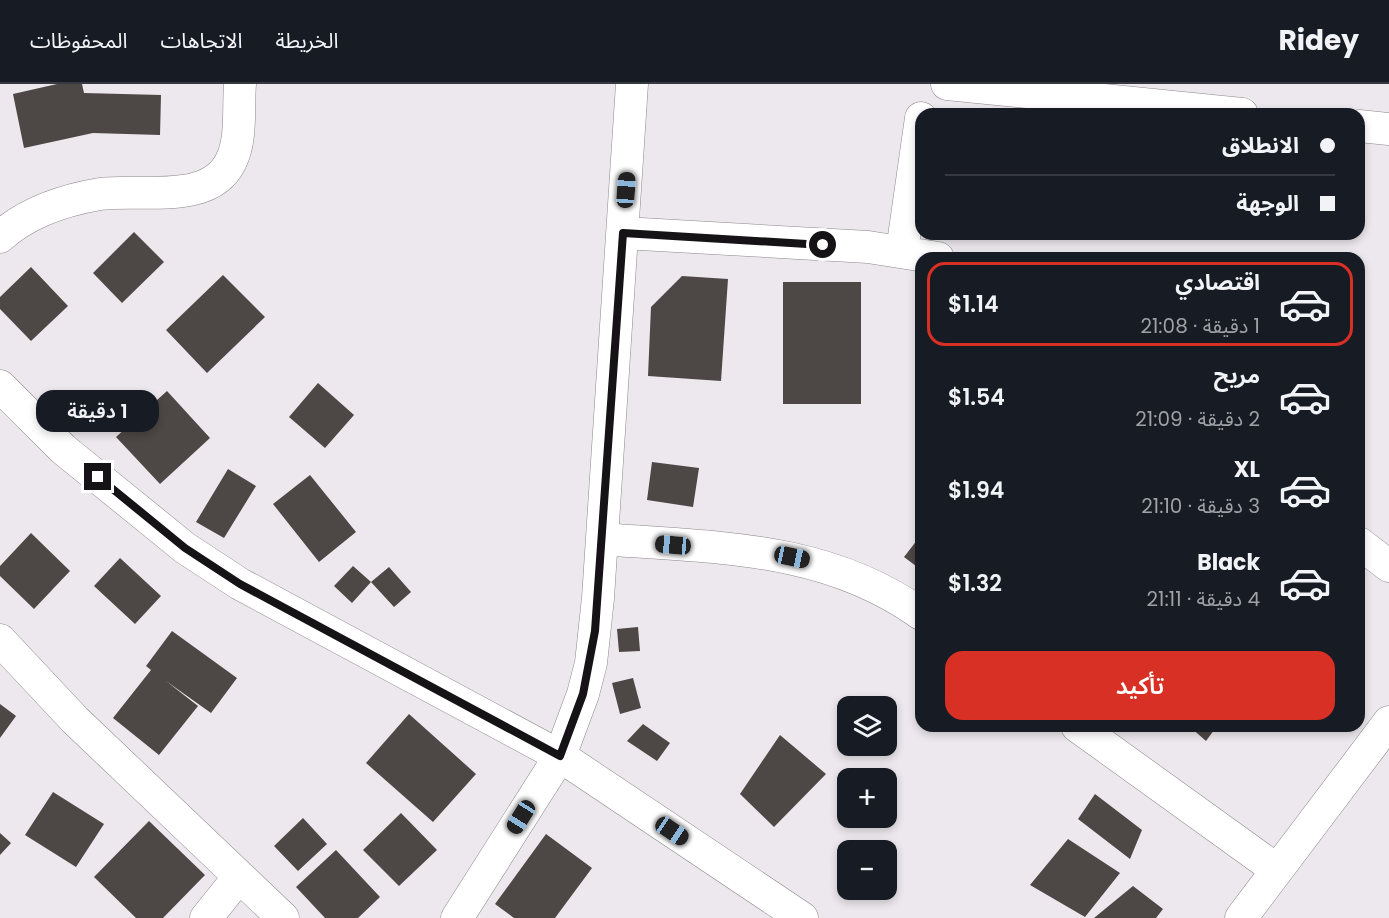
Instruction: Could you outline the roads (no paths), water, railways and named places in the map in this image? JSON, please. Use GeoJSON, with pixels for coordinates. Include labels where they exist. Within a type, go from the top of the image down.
{"type":"FeatureCollection","features":[{"type":"Feature","properties":{"kind":"street"},"geometry":{"type":"LineString","coordinates":[[0,237],[15,223],[59,204],[100,194],[193,190],[217,180],[224,173],[234,154],[240,84]]}},
{"type":"Feature","properties":{"kind":"street"},"geometry":{"type":"LineString","coordinates":[[458,918],[560,756],[583,694],[591,663],[602,539],[632,84]]}},
{"type":"Feature","properties":{"kind":"street"},"geometry":{"type":"LineString","coordinates":[[922,108],[926,84]]}},
{"type":"Feature","properties":{"kind":"street"},"geometry":{"type":"LineString","coordinates":[[947,84],[1183,108]]}},
{"type":"Feature","properties":{"kind":"street"},"geometry":{"type":"LineString","coordinates":[[1365,127],[1389,129]]}},
{"type":"Feature","properties":{"kind":"street"},"geometry":{"type":"LineString","coordinates":[[902,251],[915,159]]}},
{"type":"Feature","properties":{"kind":"street"},"geometry":{"type":"LineString","coordinates":[[623,233],[915,254]]}},
{"type":"Feature","properties":{"kind":"street"},"geometry":{"type":"LineString","coordinates":[[0,386],[63,449],[185,548],[231,578],[560,756],[802,918]]}},
{"type":"Feature","properties":{"kind":"street"},"geometry":{"type":"LineString","coordinates":[[602,539],[776,554],[808,560],[863,580],[915,610]]}},
{"type":"Feature","properties":{"kind":"street"},"geometry":{"type":"LineString","coordinates":[[1365,548],[1389,566]]}},
{"type":"Feature","properties":{"kind":"street"},"geometry":{"type":"LineString","coordinates":[[0,640],[75,720],[283,918]]}},
{"type":"Feature","properties":{"kind":"street"},"geometry":{"type":"LineString","coordinates":[[1241,918],[1389,722]]}},
{"type":"Feature","properties":{"kind":"street"},"geometry":{"type":"LineString","coordinates":[[1085,732],[1277,870]]}},
{"type":"Feature","properties":{"kind":"street"},"geometry":{"type":"LineString","coordinates":[[207,918],[239,877]]}}]}
